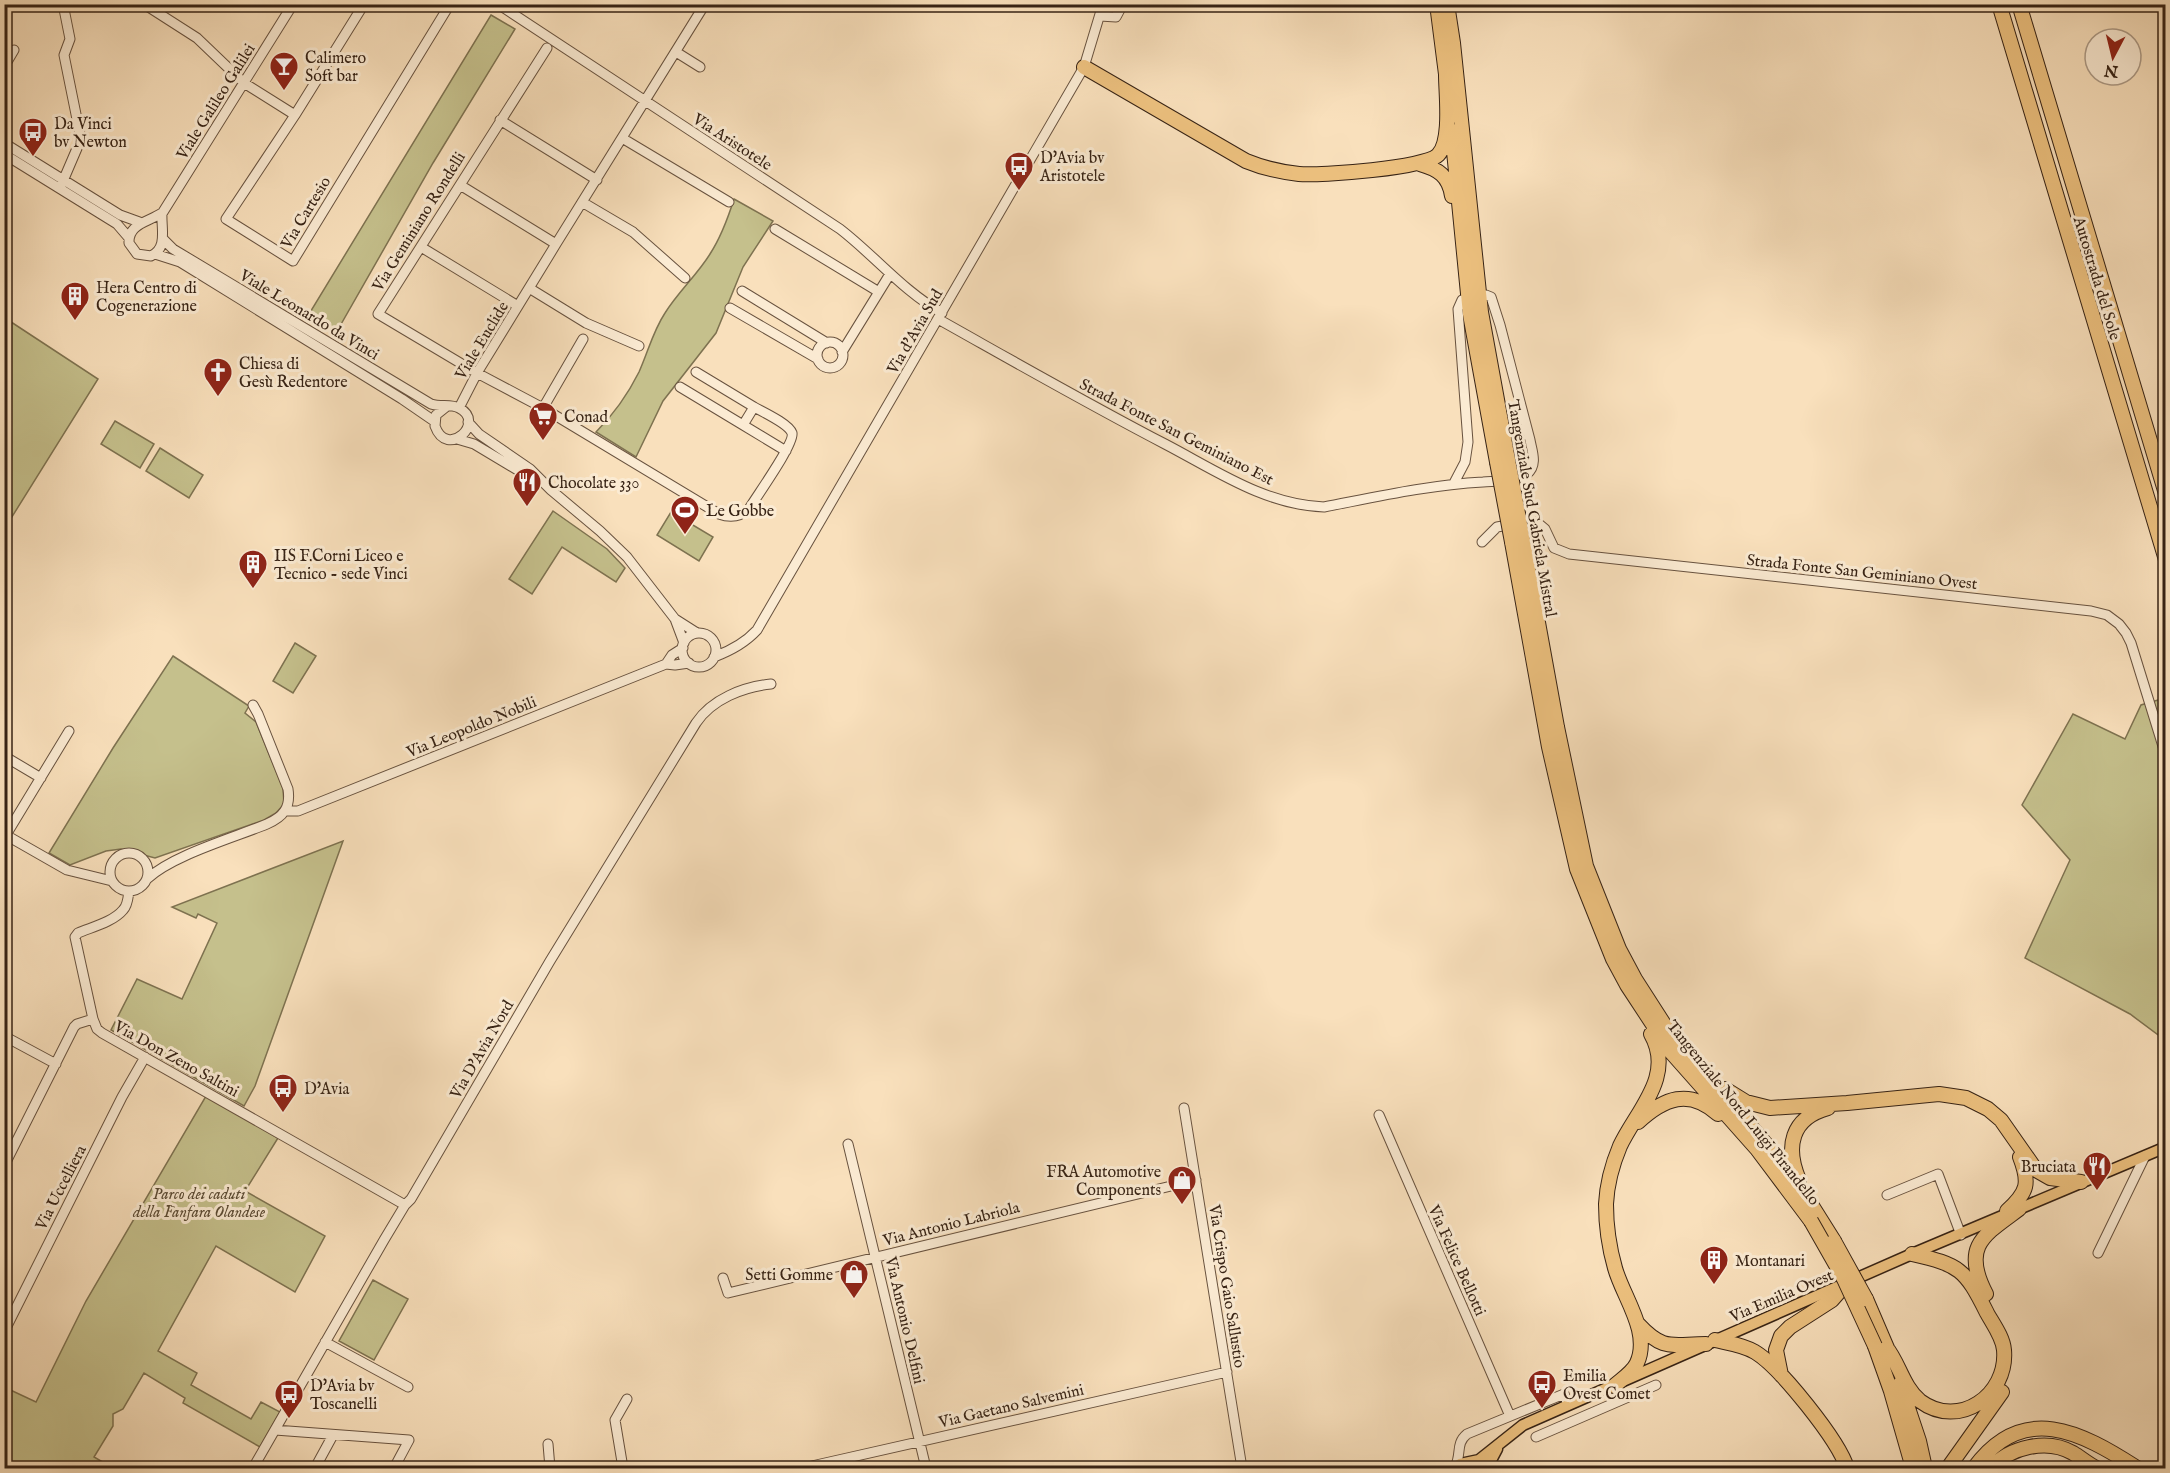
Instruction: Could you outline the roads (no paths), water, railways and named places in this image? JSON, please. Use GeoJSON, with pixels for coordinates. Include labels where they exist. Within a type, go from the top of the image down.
{"type":"FeatureCollection","features":[{"type":"Feature","properties":{"kind":"highway","name":"Tangenziale Sud Gabriela Mistral"},"geometry":{"type":"LineString","coordinates":[[1437,4],[1470,314],[1503,461]]}},
{"type":"Feature","properties":{"kind":"highway","name":"Tangenziale Sud Gabriela Mistral"},"geometry":{"type":"LineString","coordinates":[[1448,4],[1481,312],[1549,747],[1577,869],[1592,912],[1625,982]]}},
{"type":"Feature","properties":{"kind":"highway","name":"Autostrada del Sole"},"geometry":{"type":"LineString","coordinates":[[1999,4],[2166,560]]}},
{"type":"Feature","properties":{"kind":"highway","name":"Autostrada del Sole"},"geometry":{"type":"LineString","coordinates":[[2019,4],[2166,494]]}},
{"type":"Feature","properties":{"kind":"highway"},"geometry":{"type":"LineString","coordinates":[[1084,67],[1232,154],[1263,168],[1300,174],[1420,164],[1438,156],[1444,146],[1446,136],[1446,75]]}},
{"type":"Feature","properties":{"kind":"highway"},"geometry":{"type":"LineString","coordinates":[[1420,164],[1438,170],[1451,189],[1466,278]]}},
{"type":"Feature","properties":{"kind":"highway","name":"Tangenziale Sud Gabriela Mistral"},"geometry":{"type":"LineString","coordinates":[[1517,541],[1586,866],[1619,949],[1649,1001]]}},
{"type":"Feature","properties":{"kind":"highway"},"geometry":{"type":"LineString","coordinates":[[1614,1386],[1636,1365],[1641,1342],[1637,1323],[1610,1249],[1606,1210],[1611,1173],[1621,1144],[1654,1089],[1659,1063],[1656,1044],[1630,1000],[1625,982]]}},
{"type":"Feature","properties":{"kind":"highway","name":"Tangenziale Nord Luigi Pirandello"},"geometry":{"type":"LineString","coordinates":[[1625,982],[1659,1036],[1684,1068],[1815,1219]]}},
{"type":"Feature","properties":{"kind":"highway","name":"Tangenziale Nord Luigi Pirandello"},"geometry":{"type":"LineString","coordinates":[[1649,1001],[1669,1032],[1764,1140],[1807,1198],[1844,1279],[1882,1345],[1891,1391],[1915,1467]]}},
{"type":"Feature","properties":{"kind":"highway"},"geometry":{"type":"LineString","coordinates":[[1669,1032],[1689,1049],[1729,1093],[1746,1102],[1762,1107],[1779,1108],[1939,1094],[1958,1096],[1988,1109],[2001,1120],[2030,1163],[2043,1175],[2058,1180],[2081,1182]]}},
{"type":"Feature","properties":{"kind":"highway"},"geometry":{"type":"LineString","coordinates":[[1630,1130],[1659,1105],[1677,1099],[1687,1099],[1699,1101],[1711,1108],[1756,1149]]}},
{"type":"Feature","properties":{"kind":"highway"},"geometry":{"type":"LineString","coordinates":[[1807,1198],[1792,1160],[1791,1151],[1795,1134],[1803,1122],[1817,1111],[1847,1103]]}},
{"type":"Feature","properties":{"kind":"highway"},"geometry":{"type":"LineString","coordinates":[[1998,1219],[2021,1198],[2026,1187],[2024,1168],[2012,1135]]}},
{"type":"Feature","properties":{"kind":"highway"},"geometry":{"type":"LineString","coordinates":[[1947,1468],[2002,1391],[2011,1374],[2013,1359],[2011,1345],[1983,1290],[1977,1272],[1976,1258],[1981,1238],[2019,1209]]}},
{"type":"Feature","properties":{"kind":"highway"},"geometry":{"type":"LineString","coordinates":[[1882,1345],[1896,1359],[1913,1394],[1930,1407],[1942,1410],[1958,1410],[1977,1405],[1994,1389],[2002,1373],[2004,1346],[1975,1288],[1953,1265],[1912,1254]]}},
{"type":"Feature","properties":{"kind":"highway"},"geometry":{"type":"LineString","coordinates":[[1781,1375],[1776,1350],[1781,1336],[1790,1327],[1832,1300],[1846,1284]]}},
{"type":"Feature","properties":{"kind":"highway"},"geometry":{"type":"LineString","coordinates":[[1637,1323],[1655,1340],[1664,1344],[1675,1346],[1711,1342],[1748,1348],[1758,1354],[1781,1375],[1836,1443],[1847,1468]]}},
{"type":"Feature","properties":{"kind":"highway"},"geometry":{"type":"LineString","coordinates":[[1974,1468],[1984,1454],[2006,1438],[2031,1430],[2049,1428],[2071,1433],[2098,1444],[2137,1468]]}},
{"type":"Feature","properties":{"kind":"highway"},"geometry":{"type":"LineString","coordinates":[[1991,1468],[2014,1452],[2037,1446],[2054,1446],[2072,1453],[2083,1463],[2096,1468]]}},
{"type":"Feature","properties":{"kind":"main road","name":"Via Emilia Ovest"},"geometry":{"type":"LineString","coordinates":[[1462,1465],[1479,1460],[1523,1425],[1912,1254],[2145,1156],[2164,1145]]}},
{"type":"Feature","properties":{"kind":"main road","name":"Via Emilia Ovest"},"geometry":{"type":"LineString","coordinates":[[1487,1468],[1498,1446]]}},
{"type":"Feature","properties":{"kind":"street"},"geometry":{"type":"LineString","coordinates":[[62,184],[81,139],[64,55],[70,39],[63,4]]}},
{"type":"Feature","properties":{"kind":"street"},"geometry":{"type":"LineString","coordinates":[[144,4],[197,38],[244,83],[295,115]]}},
{"type":"Feature","properties":{"kind":"street","name":"Viale Galileo Galilei"},"geometry":{"type":"LineString","coordinates":[[162,213],[293,4]]}},
{"type":"Feature","properties":{"kind":"street","name":"Via Cartesio"},"geometry":{"type":"LineString","coordinates":[[364,4],[295,115],[225,219],[293,261],[450,4]]}},
{"type":"Feature","properties":{"kind":"street","name":"Via Aristotele"},"geometry":{"type":"LineString","coordinates":[[498,4],[840,229],[940,316]]}},
{"type":"Feature","properties":{"kind":"street","name":"Viale Euclide"},"geometry":{"type":"LineString","coordinates":[[459,408],[477,373],[705,4]]}},
{"type":"Feature","properties":{"kind":"street","name":"Via d'Avia Sud"},"geometry":{"type":"LineString","coordinates":[[714,657],[749,639],[757,630],[1084,67],[1103,4]]}},
{"type":"Feature","properties":{"kind":"street"},"geometry":{"type":"LineString","coordinates":[[1100,16],[1116,17],[1123,4]]}},
{"type":"Feature","properties":{"kind":"street","name":"Via Geminiano Rondelli"},"geometry":{"type":"LineString","coordinates":[[477,373],[378,314],[547,48]]}},
{"type":"Feature","properties":{"kind":"street"},"geometry":{"type":"LineString","coordinates":[[4,67],[14,50]]}},
{"type":"Feature","properties":{"kind":"street"},"geometry":{"type":"LineString","coordinates":[[676,52],[700,67]]}},
{"type":"Feature","properties":{"kind":"street"},"geometry":{"type":"LineString","coordinates":[[500,120],[597,180]]}},
{"type":"Feature","properties":{"kind":"street"},"geometry":{"type":"LineString","coordinates":[[622,138],[729,202]]}},
{"type":"Feature","properties":{"kind":"street"},"geometry":{"type":"LineString","coordinates":[[4,143],[117,224],[129,238],[131,247],[137,254],[146,257],[155,254],[162,245],[162,213],[135,226],[129,238]]}},
{"type":"Feature","properties":{"kind":"street"},"geometry":{"type":"LineString","coordinates":[[4,154],[120,215],[155,225],[162,236]]}},
{"type":"Feature","properties":{"kind":"street"},"geometry":{"type":"LineString","coordinates":[[460,185],[556,244]]}},
{"type":"Feature","properties":{"kind":"street"},"geometry":{"type":"LineString","coordinates":[[582,201],[633,232],[685,278]]}},
{"type":"Feature","properties":{"kind":"street"},"geometry":{"type":"LineString","coordinates":[[775,229],[879,292]]}},
{"type":"Feature","properties":{"kind":"street","name":"Viale Leonardo da Vinci"},"geometry":{"type":"LineString","coordinates":[[162,236],[173,249],[431,404],[446,407]]}},
{"type":"Feature","properties":{"kind":"street"},"geometry":{"type":"LineString","coordinates":[[421,247],[518,306]]}},
{"type":"Feature","properties":{"kind":"street","name":"Viale Leonardo da Vinci"},"geometry":{"type":"LineString","coordinates":[[155,254],[180,262],[434,421]]}},
{"type":"Feature","properties":{"kind":"street"},"geometry":{"type":"LineString","coordinates":[[842,352],[890,274]]}},
{"type":"Feature","properties":{"kind":"street"},"geometry":{"type":"LineString","coordinates":[[529,288],[586,323],[639,346]]}},
{"type":"Feature","properties":{"kind":"street"},"geometry":{"type":"LineString","coordinates":[[730,308],[818,360],[823,366],[836,366],[842,360],[842,352],[838,345],[827,343],[742,291]]}},
{"type":"Feature","properties":{"kind":"street","name":"Strada Fonte San Geminiano Est"},"geometry":{"type":"LineString","coordinates":[[940,316],[1109,414],[1243,486],[1264,495],[1309,506],[1324,507],[1454,483],[1520,478],[1527,474],[1533,465],[1530,440],[1500,325],[1491,297],[1486,295]]}},
{"type":"Feature","properties":{"kind":"street"},"geometry":{"type":"LineString","coordinates":[[1454,483],[1465,462],[1468,442],[1458,309],[1462,300]]}},
{"type":"Feature","properties":{"kind":"street"},"geometry":{"type":"LineString","coordinates":[[543,408],[583,339]]}},
{"type":"Feature","properties":{"kind":"street"},"geometry":{"type":"LineString","coordinates":[[818,360],[818,350],[827,343]]}},
{"type":"Feature","properties":{"kind":"street"},"geometry":{"type":"LineString","coordinates":[[477,373],[543,408],[723,516],[740,515],[749,509],[786,451],[792,439],[789,429],[696,372]]}},
{"type":"Feature","properties":{"kind":"street"},"geometry":{"type":"LineString","coordinates":[[680,387],[786,451]]}},
{"type":"Feature","properties":{"kind":"street"},"geometry":{"type":"LineString","coordinates":[[551,490],[474,444],[441,437],[436,431],[434,421],[436,415],[446,407],[459,408],[464,411],[468,422],[479,434],[530,469],[616,546],[675,619],[684,656],[689,663],[697,666],[705,665],[714,657],[714,644],[709,637],[697,633],[675,619]]}},
{"type":"Feature","properties":{"kind":"street"},"geometry":{"type":"LineString","coordinates":[[743,425],[754,407]]}},
{"type":"Feature","properties":{"kind":"street"},"geometry":{"type":"LineString","coordinates":[[457,439],[463,435],[468,422]]}},
{"type":"Feature","properties":{"kind":"street","name":"Strada Fonte San Geminiano Ovest"},"geometry":{"type":"LineString","coordinates":[[1482,542],[1497,527],[1531,521],[1545,529],[1554,548],[1569,554],[2091,611],[2106,615],[2120,624],[2131,643],[2166,756]]}},
{"type":"Feature","properties":{"kind":"street"},"geometry":{"type":"LineString","coordinates":[[683,645],[689,637],[697,633]]}},
{"type":"Feature","properties":{"kind":"street"},"geometry":{"type":"LineString","coordinates":[[714,644],[733,647]]}},
{"type":"Feature","properties":{"kind":"street","name":"Via Leopoldo Nobili"},"geometry":{"type":"LineString","coordinates":[[666,664],[683,645]]}},
{"type":"Feature","properties":{"kind":"street","name":"Via Leopoldo Nobili"},"geometry":{"type":"LineString","coordinates":[[147,879],[178,860],[267,824],[286,811],[292,812],[305,808],[666,664],[689,663]]}},
{"type":"Feature","properties":{"kind":"street","name":"Via D'Avia Nord"},"geometry":{"type":"LineString","coordinates":[[253,1468],[550,961],[700,717],[717,702],[749,688],[771,684]]}},
{"type":"Feature","properties":{"kind":"street"},"geometry":{"type":"LineString","coordinates":[[253,705],[288,789],[289,802],[286,811]]}},
{"type":"Feature","properties":{"kind":"street"},"geometry":{"type":"LineString","coordinates":[[69,731],[5,834],[68,870],[112,880],[121,889],[129,891],[140,888],[147,879],[148,872],[145,862],[137,855],[126,854],[116,859],[111,869],[112,880]]}},
{"type":"Feature","properties":{"kind":"street"},"geometry":{"type":"LineString","coordinates":[[4,756],[41,778]]}},
{"type":"Feature","properties":{"kind":"street","name":"Via Leopoldo Nobili"},"geometry":{"type":"LineString","coordinates":[[145,862],[178,860]]}},
{"type":"Feature","properties":{"kind":"street"},"geometry":{"type":"LineString","coordinates":[[68,870],[89,873],[111,869]]}},
{"type":"Feature","properties":{"kind":"street"},"geometry":{"type":"LineString","coordinates":[[93,1019],[75,937],[78,933],[110,920],[123,911],[129,891]]}},
{"type":"Feature","properties":{"kind":"street","name":"Via Don Zeno Saltini"},"geometry":{"type":"LineString","coordinates":[[4,1166],[74,1027],[93,1019],[97,1029],[102,1033],[405,1205]]}},
{"type":"Feature","properties":{"kind":"street"},"geometry":{"type":"LineString","coordinates":[[4,1036],[56,1064]]}},
{"type":"Feature","properties":{"kind":"street","name":"Via Uccelliera"},"geometry":{"type":"LineString","coordinates":[[4,1332],[122,1097],[145,1057]]}},
{"type":"Feature","properties":{"kind":"street","name":"Via Crispo Gaio Sallustio"},"geometry":{"type":"LineString","coordinates":[[1184,1108],[1242,1468]]}},
{"type":"Feature","properties":{"kind":"street","name":"Via Felice Bellotti"},"geometry":{"type":"LineString","coordinates":[[1379,1115],[1510,1416]]}},
{"type":"Feature","properties":{"kind":"street","name":"Via Antonio Delfini"},"geometry":{"type":"LineString","coordinates":[[848,1144],[926,1468]]}},
{"type":"Feature","properties":{"kind":"street"},"geometry":{"type":"LineString","coordinates":[[2098,1253],[2145,1156]]}},
{"type":"Feature","properties":{"kind":"street"},"geometry":{"type":"LineString","coordinates":[[1887,1195],[1938,1174],[1961,1235]]}},
{"type":"Feature","properties":{"kind":"street","name":"Via Antonio Labriola"},"geometry":{"type":"LineString","coordinates":[[723,1278],[728,1293],[1196,1180]]}},
{"type":"Feature","properties":{"kind":"street"},"geometry":{"type":"LineString","coordinates":[[325,1342],[408,1387]]}},
{"type":"Feature","properties":{"kind":"street","name":"Via Gaetano Salvemini"},"geometry":{"type":"LineString","coordinates":[[803,1468],[1227,1372]]}},
{"type":"Feature","properties":{"kind":"street"},"geometry":{"type":"LineString","coordinates":[[1536,1437],[1656,1385]]}},
{"type":"Feature","properties":{"kind":"street"},"geometry":{"type":"LineString","coordinates":[[1614,1386],[1621,1400]]}},
{"type":"Feature","properties":{"kind":"street"},"geometry":{"type":"LineString","coordinates":[[1462,1465],[1460,1443],[1467,1434],[1563,1394],[1568,1406]]}},
{"type":"Feature","properties":{"kind":"street"},"geometry":{"type":"LineString","coordinates":[[623,1468],[615,1420],[627,1399]]}},
{"type":"Feature","properties":{"kind":"street"},"geometry":{"type":"LineString","coordinates":[[275,1430],[409,1440],[394,1468]]}},
{"type":"Feature","properties":{"kind":"street"},"geometry":{"type":"LineString","coordinates":[[315,1468],[333,1435]]}},
{"type":"Feature","properties":{"kind":"street"},"geometry":{"type":"LineString","coordinates":[[548,1444],[550,1468]]}},
{"type":"Feature","properties":{"kind":"place","name":"Calimero Soft bar"},"geometry":{"type":"Point","coordinates":[284,92]}},
{"type":"Feature","properties":{"kind":"place","name":"Da Vinci bv Newton"},"geometry":{"type":"Point","coordinates":[33,158]}},
{"type":"Feature","properties":{"kind":"place","name":"D'Avia bv Aristotele"},"geometry":{"type":"Point","coordinates":[1019,192]}},
{"type":"Feature","properties":{"kind":"place","name":"Hera Centro di Cogenerazione"},"geometry":{"type":"Point","coordinates":[75,322]}},
{"type":"Feature","properties":{"kind":"place","name":"Chiesa di Gesù Redentore"},"geometry":{"type":"Point","coordinates":[218,398]}},
{"type":"Feature","properties":{"kind":"place","name":"Conad"},"geometry":{"type":"Point","coordinates":[543,442]}},
{"type":"Feature","properties":{"kind":"place","name":"Chocolate 330"},"geometry":{"type":"Point","coordinates":[527,508]}},
{"type":"Feature","properties":{"kind":"place","name":"Le Gobbe"},"geometry":{"type":"Point","coordinates":[685,536]}},
{"type":"Feature","properties":{"kind":"place","name":"IIS F.Corni Liceo e Tecnico - sede Vinci"},"geometry":{"type":"Point","coordinates":[253,590]}},
{"type":"Feature","properties":{"kind":"place","name":"D'Avia"},"geometry":{"type":"Point","coordinates":[283,1114]}},
{"type":"Feature","properties":{"kind":"place","name":"Bruciata"},"geometry":{"type":"Point","coordinates":[2097,1192]}},
{"type":"Feature","properties":{"kind":"place","name":"FRA Automotive Components"},"geometry":{"type":"Point","coordinates":[1182,1206]}},
{"type":"Feature","properties":{"kind":"place","name":"Montanari"},"geometry":{"type":"Point","coordinates":[1714,1286]}},
{"type":"Feature","properties":{"kind":"place","name":"Setti Gomme"},"geometry":{"type":"Point","coordinates":[854,1300]}},
{"type":"Feature","properties":{"kind":"place","name":"Emilia Ovest Comet"},"geometry":{"type":"Point","coordinates":[1542,1410]}},
{"type":"Feature","properties":{"kind":"place","name":"D'Avia bv Toscanelli"},"geometry":{"type":"Point","coordinates":[289,1420]}},
{"type":"Feature","properties":{"kind":"park label","name":"Parco dei caduti della Fanfara Olandese"},"geometry":{"type":"Point","coordinates":[199,1202]}}]}
